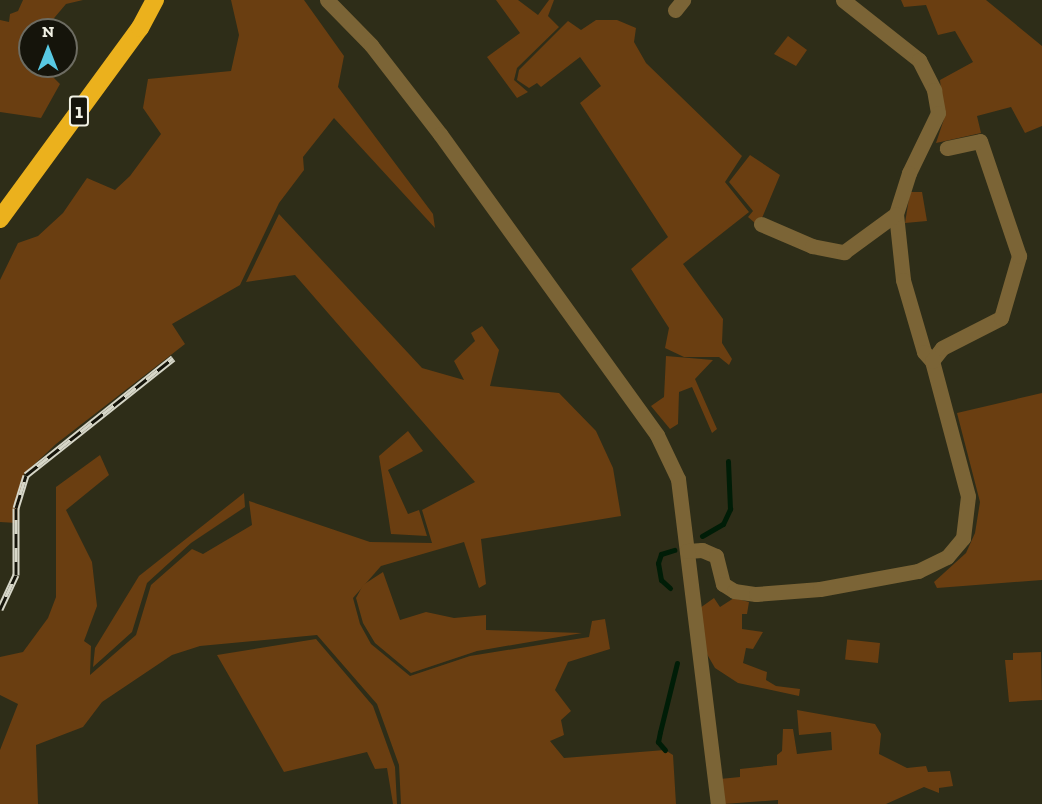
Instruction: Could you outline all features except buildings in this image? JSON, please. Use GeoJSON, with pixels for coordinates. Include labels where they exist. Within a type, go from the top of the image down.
{"type":"FeatureCollection","features":[{"type":"Feature","properties":{"kind":"highway","name":"1"},"geometry":{"type":"LineString","coordinates":[[0,219],[140,28],[154,0]]}},
{"type":"Feature","properties":{"kind":"street"},"geometry":{"type":"LineString","coordinates":[[327,0],[371,45],[440,134],[657,435],[678,479],[718,804]]}},
{"type":"Feature","properties":{"kind":"street"},"geometry":{"type":"LineString","coordinates":[[687,551],[702,550],[716,556],[723,584],[734,591],[756,594],[820,589],[918,571],[947,557],[963,538],[968,495],[932,361],[924,352],[903,280],[896,214],[909,173],[938,113],[934,90],[919,60],[843,0]]}},
{"type":"Feature","properties":{"kind":"street"},"geometry":{"type":"LineString","coordinates":[[932,361],[942,348],[1001,318],[1019,256],[980,141],[947,148]]}},
{"type":"Feature","properties":{"kind":"street"},"geometry":{"type":"LineString","coordinates":[[761,224],[812,246],[844,252],[896,214]]}},
{"type":"Feature","properties":{"kind":"shaded area"},"geometry":{"type":"Polygon","coordinates":[[[23,0],[83,0],[66,4],[54,18],[18,18],[18,78],[54,78],[60,84],[41,118],[0,112],[0,20],[9,22],[10,14],[18,11],[23,0]]]}},
{"type":"Feature","properties":{"kind":"shaded area"},"geometry":{"type":"Polygon","coordinates":[[[231,0],[304,0],[344,56],[338,87],[433,214],[435,228],[334,118],[303,157],[304,170],[279,203],[240,285],[172,324],[185,344],[56,444],[24,474],[17,523],[0,522],[0,280],[18,243],[38,236],[63,213],[87,178],[115,190],[130,176],[161,134],[143,108],[148,79],[231,71],[239,35],[231,0]]]}},
{"type":"Feature","properties":{"kind":"shaded area"},"geometry":{"type":"Polygon","coordinates":[[[496,0],[518,0],[538,15],[549,0],[554,0],[548,16],[559,27],[517,68],[514,80],[528,92],[517,98],[487,57],[520,33],[496,0]]]}},
{"type":"Feature","properties":{"kind":"shaded area"},"geometry":{"type":"Polygon","coordinates":[[[901,0],[986,0],[1042,46],[1042,126],[1025,133],[1011,107],[977,116],[981,133],[936,143],[944,119],[940,80],[973,62],[955,31],[938,35],[926,5],[904,7],[901,0]]]}},
{"type":"Feature","properties":{"kind":"shaded area"},"geometry":{"type":"Polygon","coordinates":[[[596,20],[617,20],[636,28],[634,42],[646,63],[742,156],[725,182],[749,212],[683,264],[723,319],[722,343],[732,359],[729,365],[719,357],[684,357],[665,348],[669,328],[631,269],[668,237],[580,103],[601,86],[580,57],[541,87],[537,83],[529,88],[517,80],[519,70],[568,21],[581,30],[596,20]]]}},
{"type":"Feature","properties":{"kind":"shaded area"},"geometry":{"type":"Polygon","coordinates":[[[788,36],[807,50],[796,66],[774,54],[788,36]]]}},
{"type":"Feature","properties":{"kind":"shaded area"},"geometry":{"type":"Polygon","coordinates":[[[750,155],[780,175],[762,218],[755,223],[748,217],[753,211],[729,182],[750,155]]]}},
{"type":"Feature","properties":{"kind":"shaded area"},"geometry":{"type":"Polygon","coordinates":[[[910,192],[922,192],[927,221],[905,223],[910,192]]]}},
{"type":"Feature","properties":{"kind":"shaded area"},"geometry":{"type":"Polygon","coordinates":[[[279,214],[422,368],[464,380],[454,361],[475,341],[471,333],[482,326],[499,350],[490,386],[559,393],[596,431],[613,468],[621,516],[481,539],[486,584],[479,588],[464,542],[381,566],[353,598],[360,624],[371,644],[410,676],[470,656],[589,637],[592,621],[605,619],[610,649],[568,662],[555,690],[571,711],[561,720],[564,735],[550,741],[564,758],[665,750],[673,755],[676,804],[401,804],[399,765],[377,704],[317,635],[200,646],[172,655],[102,702],[83,727],[36,745],[38,804],[0,804],[0,750],[18,704],[0,695],[0,657],[23,652],[48,618],[56,597],[56,487],[100,455],[109,475],[66,510],[92,562],[97,606],[84,641],[91,646],[90,675],[136,635],[151,585],[192,549],[203,554],[252,525],[249,501],[370,542],[432,543],[422,510],[475,482],[295,275],[246,282],[279,214]]]}},
{"type":"Feature","properties":{"kind":"shaded area"},"geometry":{"type":"Polygon","coordinates":[[[666,356],[713,360],[695,379],[717,429],[712,433],[692,387],[679,392],[678,424],[670,429],[651,406],[664,397],[666,356]]]}},
{"type":"Feature","properties":{"kind":"shaded area"},"geometry":{"type":"Polygon","coordinates":[[[1042,393],[1042,580],[937,588],[934,582],[966,553],[975,533],[980,502],[957,413],[1042,393]]]}},
{"type":"Feature","properties":{"kind":"shaded area"},"geometry":{"type":"Polygon","coordinates":[[[408,431],[423,451],[388,470],[408,514],[419,510],[427,536],[391,534],[379,456],[408,431]]]}},
{"type":"Feature","properties":{"kind":"shaded area"},"geometry":{"type":"Polygon","coordinates":[[[244,493],[245,507],[191,543],[147,583],[132,632],[93,667],[95,648],[139,576],[244,493]]]}},
{"type":"Feature","properties":{"kind":"shaded area"},"geometry":{"type":"Polygon","coordinates":[[[383,572],[400,620],[426,612],[454,618],[486,615],[486,630],[582,633],[477,651],[411,673],[375,643],[363,623],[356,598],[363,585],[383,572]]]}},
{"type":"Feature","properties":{"kind":"shaded area"},"geometry":{"type":"Polygon","coordinates":[[[714,598],[720,607],[734,598],[749,602],[747,614],[742,614],[742,629],[763,632],[753,649],[746,648],[743,663],[767,672],[766,680],[776,686],[800,689],[799,696],[738,683],[715,668],[704,649],[700,608],[714,598]]]}},
{"type":"Feature","properties":{"kind":"shaded area"},"geometry":{"type":"Polygon","coordinates":[[[316,639],[373,706],[395,767],[397,804],[393,804],[387,768],[375,769],[367,752],[284,772],[217,655],[316,639]]]}},
{"type":"Feature","properties":{"kind":"shaded area"},"geometry":{"type":"Polygon","coordinates":[[[847,640],[880,643],[878,663],[845,659],[847,640]]]}},
{"type":"Feature","properties":{"kind":"shaded area"},"geometry":{"type":"Polygon","coordinates":[[[1041,652],[1042,700],[1009,702],[1005,660],[1013,660],[1013,653],[1041,652]]]}},
{"type":"Feature","properties":{"kind":"shaded area"},"geometry":{"type":"Polygon","coordinates":[[[797,710],[875,724],[881,734],[879,754],[907,768],[926,766],[928,772],[950,771],[953,786],[939,788],[939,793],[924,787],[886,804],[778,804],[778,800],[724,804],[720,779],[740,777],[740,769],[777,765],[777,755],[782,751],[783,729],[793,729],[797,754],[832,750],[831,732],[799,735],[797,710]]]}},
{"type":"Feature","properties":{"kind":"waterway"},"geometry":{"type":"LineString","coordinates":[[702,536],[723,524],[730,509],[728,461]]}},
{"type":"Feature","properties":{"kind":"waterway"},"geometry":{"type":"LineString","coordinates":[[670,588],[661,580],[658,563],[661,554],[674,550]]}},
{"type":"Feature","properties":{"kind":"waterway"},"geometry":{"type":"LineString","coordinates":[[665,750],[658,742],[677,663]]}},
{"type":"Feature","properties":{"kind":"railway"},"geometry":{"type":"LineString","coordinates":[[0,609],[16,575],[16,508],[26,475],[173,358]]}}]}
